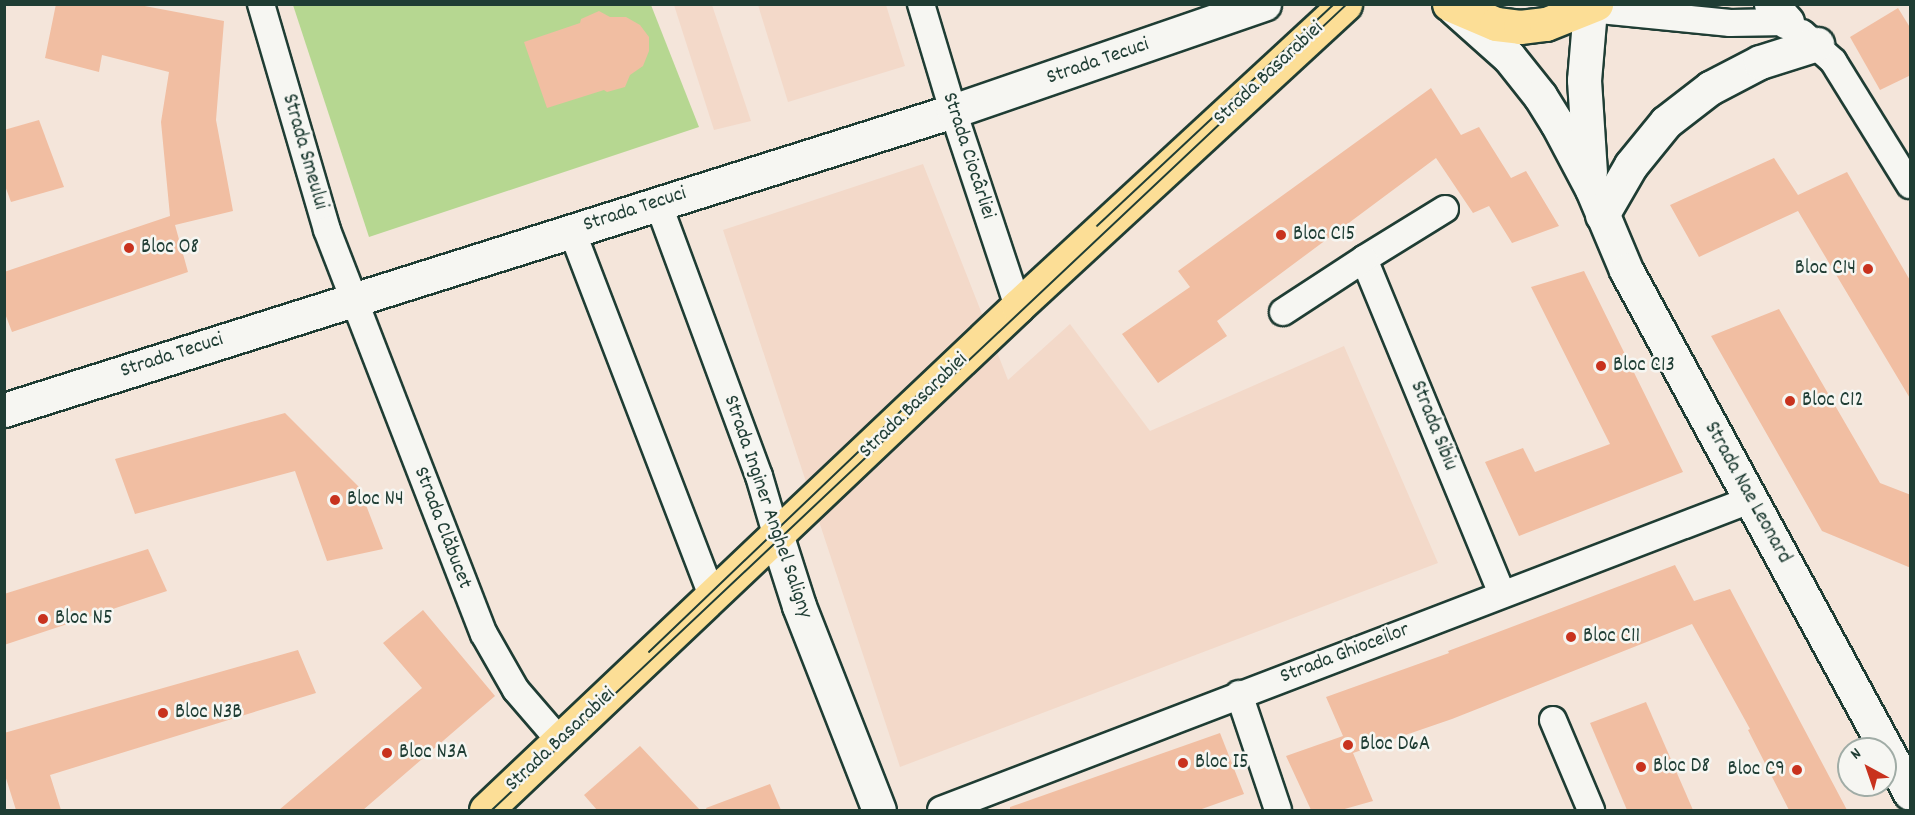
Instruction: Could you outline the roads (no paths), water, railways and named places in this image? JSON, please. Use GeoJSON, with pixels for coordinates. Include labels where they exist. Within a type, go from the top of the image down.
{"type":"FeatureCollection","features":[{"type":"Feature","properties":{"kind":"main road","name":"Strada Tecuci"},"geometry":{"type":"LineString","coordinates":[[4,410],[953,111],[1264,4]]}},
{"type":"Feature","properties":{"kind":"main road","name":"Strada Basarabiei"},"geometry":{"type":"LineString","coordinates":[[486,810],[713,598],[1018,306],[1345,4]]}},
{"type":"Feature","properties":{"kind":"main road"},"geometry":{"type":"LineString","coordinates":[[1452,6],[1496,24],[1520,27],[1546,24],[1593,7]]}},
{"type":"Feature","properties":{"kind":"main road","name":"Strada Nae Leonard"},"geometry":{"type":"LineString","coordinates":[[1452,6],[1509,57],[1526,77],[1557,123],[1597,202],[1626,270],[1749,500],[1911,793]]}},
{"type":"Feature","properties":{"kind":"main road","name":"Strada Nae Leonard"},"geometry":{"type":"LineString","coordinates":[[1593,7],[1584,80],[1597,202]]}},
{"type":"Feature","properties":{"kind":"main road"},"geometry":{"type":"LineString","coordinates":[[1597,202],[1666,122],[1710,88],[1760,62],[1817,44]]}},
{"type":"Feature","properties":{"kind":"main road","name":"Strada Inginer Anghel Saligny"},"geometry":{"type":"LineString","coordinates":[[777,537],[799,606],[879,810]]}},
{"type":"Feature","properties":{"kind":"street","name":"Strada Smeului"},"geometry":{"type":"LineString","coordinates":[[261,4],[327,230],[354,298]]}},
{"type":"Feature","properties":{"kind":"street","name":"Strada Ciocârliei"},"geometry":{"type":"LineString","coordinates":[[921,4],[953,111],[1018,306]]}},
{"type":"Feature","properties":{"kind":"street"},"geometry":{"type":"LineString","coordinates":[[1756,4],[1779,13],[1817,44],[1838,68],[1911,185]]}},
{"type":"Feature","properties":{"kind":"street"},"geometry":{"type":"LineString","coordinates":[[1593,7],[1730,23],[1779,13]]}},
{"type":"Feature","properties":{"kind":"street","name":"Strada Inginer Anghel Saligny"},"geometry":{"type":"LineString","coordinates":[[658,203],[755,465],[777,537]]}},
{"type":"Feature","properties":{"kind":"street"},"geometry":{"type":"LineString","coordinates":[[1282,312],[1445,209]]}},
{"type":"Feature","properties":{"kind":"street"},"geometry":{"type":"LineString","coordinates":[[572,231],[713,598]]}},
{"type":"Feature","properties":{"kind":"street","name":"Strada Sibiu"},"geometry":{"type":"LineString","coordinates":[[1365,259],[1502,593]]}},
{"type":"Feature","properties":{"kind":"street","name":"Strada Clăbucet"},"geometry":{"type":"LineString","coordinates":[[354,298],[484,634],[516,690],[560,741]]}},
{"type":"Feature","properties":{"kind":"street","name":"Strada Ghioceilor"},"geometry":{"type":"LineString","coordinates":[[941,810],[1749,500]]}},
{"type":"Feature","properties":{"kind":"street"},"geometry":{"type":"LineString","coordinates":[[1239,694],[1278,810]]}},
{"type":"Feature","properties":{"kind":"street"},"geometry":{"type":"LineString","coordinates":[[1552,720],[1591,810]]}},
{"type":"Feature","properties":{"kind":"tram line"},"geometry":{"type":"LineString","coordinates":[[1097,226],[1334,4]]}},
{"type":"Feature","properties":{"kind":"tram line"},"geometry":{"type":"LineString","coordinates":[[492,810],[1347,4]]}},
{"type":"Feature","properties":{"kind":"tram line"},"geometry":{"type":"LineString","coordinates":[[649,652],[955,360]]}},
{"type":"Feature","properties":{"kind":"place","name":"Bloc C15"},"geometry":{"type":"Point","coordinates":[1281,235]}},
{"type":"Feature","properties":{"kind":"place","name":"Bloc O8"},"geometry":{"type":"Point","coordinates":[129,248]}},
{"type":"Feature","properties":{"kind":"place","name":"Bloc C14"},"geometry":{"type":"Point","coordinates":[1868,269]}},
{"type":"Feature","properties":{"kind":"place","name":"Bloc C13"},"geometry":{"type":"Point","coordinates":[1601,366]}},
{"type":"Feature","properties":{"kind":"place","name":"Bloc C12"},"geometry":{"type":"Point","coordinates":[1790,401]}},
{"type":"Feature","properties":{"kind":"place","name":"Bloc N4"},"geometry":{"type":"Point","coordinates":[335,500]}},
{"type":"Feature","properties":{"kind":"place","name":"Bloc N5"},"geometry":{"type":"Point","coordinates":[43,619]}},
{"type":"Feature","properties":{"kind":"place","name":"Bloc C11"},"geometry":{"type":"Point","coordinates":[1571,637]}},
{"type":"Feature","properties":{"kind":"place","name":"Bloc N3B"},"geometry":{"type":"Point","coordinates":[163,713]}},
{"type":"Feature","properties":{"kind":"place","name":"Bloc D6A"},"geometry":{"type":"Point","coordinates":[1348,745]}},
{"type":"Feature","properties":{"kind":"place","name":"Bloc N3A"},"geometry":{"type":"Point","coordinates":[387,753]}},
{"type":"Feature","properties":{"kind":"place","name":"Bloc I5"},"geometry":{"type":"Point","coordinates":[1183,763]}},
{"type":"Feature","properties":{"kind":"place","name":"Bloc D8"},"geometry":{"type":"Point","coordinates":[1641,767]}},
{"type":"Feature","properties":{"kind":"place","name":"Bloc C9"},"geometry":{"type":"Point","coordinates":[1797,770]}}]}
